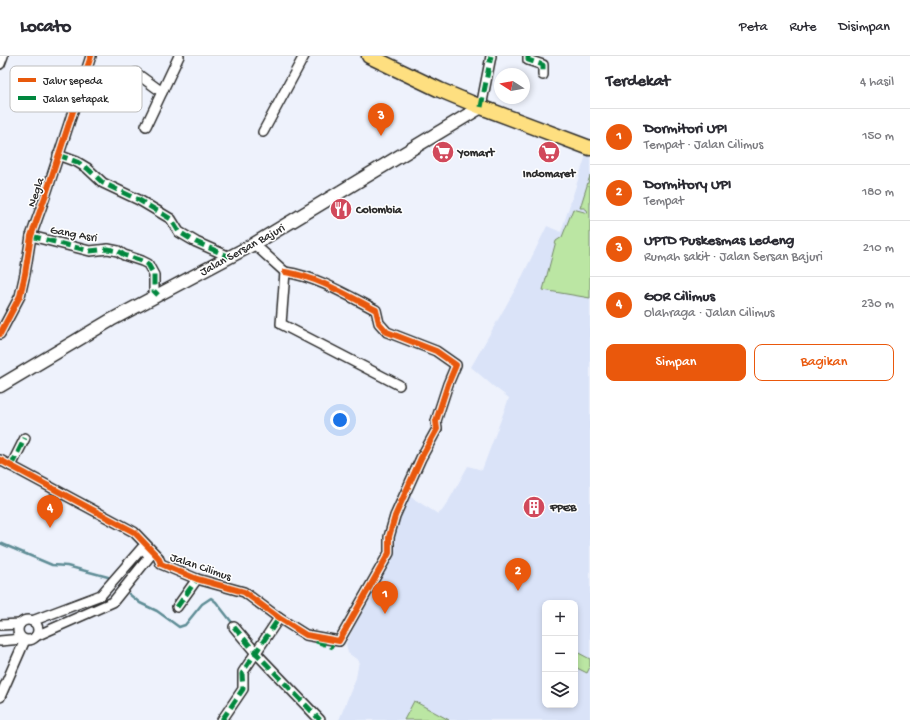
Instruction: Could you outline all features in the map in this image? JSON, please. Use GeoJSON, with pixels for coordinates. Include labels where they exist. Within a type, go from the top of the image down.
{"type":"FeatureCollection","features":[{"type":"Feature","properties":{"kind":"main road"},"geometry":{"type":"LineString","coordinates":[[369,56],[440,90],[590,148]]}},
{"type":"Feature","properties":{"kind":"main road","name":"Jalan Sersan Bajuri"},"geometry":{"type":"LineString","coordinates":[[0,386],[111,320],[254,244],[481,107]]}},
{"type":"Feature","properties":{"kind":"street"},"geometry":{"type":"LineString","coordinates":[[0,64],[2,56]]}},
{"type":"Feature","properties":{"kind":"street","name":"Negla"},"geometry":{"type":"LineString","coordinates":[[88,66],[91,56]]}},
{"type":"Feature","properties":{"kind":"street"},"geometry":{"type":"LineString","coordinates":[[146,126],[179,56]]}},
{"type":"Feature","properties":{"kind":"street"},"geometry":{"type":"LineString","coordinates":[[262,132],[304,56]]}},
{"type":"Feature","properties":{"kind":"street"},"geometry":{"type":"LineString","coordinates":[[481,107],[491,56]]}},
{"type":"Feature","properties":{"kind":"street"},"geometry":{"type":"LineString","coordinates":[[528,56],[528,60],[543,65],[543,75]]}},
{"type":"Feature","properties":{"kind":"street"},"geometry":{"type":"LineString","coordinates":[[142,77],[162,92]]}},
{"type":"Feature","properties":{"kind":"street","name":"Negla"},"geometry":{"type":"LineString","coordinates":[[0,334],[20,296],[31,236],[72,112]]}},
{"type":"Feature","properties":{"kind":"street"},"geometry":{"type":"LineString","coordinates":[[58,155],[77,162],[87,168],[103,184],[139,200],[171,219],[179,232],[196,242],[230,257]]}},
{"type":"Feature","properties":{"kind":"street","name":"Gang Asri"},"geometry":{"type":"LineString","coordinates":[[31,236],[90,251],[108,249],[118,251],[124,255],[142,261],[148,264],[154,275],[154,291],[158,296]]}},
{"type":"Feature","properties":{"kind":"street"},"geometry":{"type":"LineString","coordinates":[[254,244],[285,272],[281,324],[399,385]]}},
{"type":"Feature","properties":{"kind":"street","name":"Jalan Cilimus"},"geometry":{"type":"LineString","coordinates":[[0,460],[134,532],[158,557],[161,564],[197,579],[242,591],[279,618],[306,635],[336,641],[341,639],[389,552],[389,537],[396,516],[421,458],[436,429],[436,421],[456,364],[436,351],[387,332],[379,323],[376,310],[369,306],[341,291],[302,275],[285,272]]}},
{"type":"Feature","properties":{"kind":"street"},"geometry":{"type":"LineString","coordinates":[[11,466],[25,438]]}},
{"type":"Feature","properties":{"kind":"street"},"geometry":{"type":"LineString","coordinates":[[0,625],[20,624],[26,620],[32,621],[101,595],[142,548],[150,556],[113,602],[36,636],[32,640],[0,641]]}},
{"type":"Feature","properties":{"kind":"street"},"geometry":{"type":"LineString","coordinates":[[177,607],[197,579]]}},
{"type":"Feature","properties":{"kind":"street"},"geometry":{"type":"LineString","coordinates":[[222,720],[243,690],[243,673],[279,618]]}},
{"type":"Feature","properties":{"kind":"street"},"geometry":{"type":"LineString","coordinates":[[32,621],[38,628],[36,636]]}},
{"type":"Feature","properties":{"kind":"street"},"geometry":{"type":"LineString","coordinates":[[20,624],[18,627],[18,634],[24,640]]}},
{"type":"Feature","properties":{"kind":"street"},"geometry":{"type":"LineString","coordinates":[[234,627],[256,653],[320,720]]}},
{"type":"Feature","properties":{"kind":"street"},"geometry":{"type":"LineString","coordinates":[[306,635],[314,640],[333,647]]}},
{"type":"Feature","properties":{"kind":"street"},"geometry":{"type":"LineString","coordinates":[[0,697],[24,640]]}},
{"type":"Feature","properties":{"kind":"shaded area"},"geometry":{"type":"Polygon","coordinates":[[[586,155],[590,156],[590,720],[339,720],[356,678],[359,661],[348,653],[346,644],[382,567],[405,494],[438,514],[448,502],[468,466],[482,470],[509,398],[471,367],[520,281],[547,226],[561,232],[586,155]]]}},
{"type":"Feature","properties":{"kind":"green space"},"geometry":{"type":"Polygon","coordinates":[[[590,176],[590,298],[543,290],[556,241],[562,237],[573,209],[588,213],[584,208],[580,208],[590,176]]]}},
{"type":"Feature","properties":{"kind":"green space"},"geometry":{"type":"Polygon","coordinates":[[[578,653],[590,659],[590,667],[587,673],[578,668],[578,653]]]}},
{"type":"Feature","properties":{"kind":"green space"},"geometry":{"type":"Polygon","coordinates":[[[414,701],[449,720],[404,720],[414,701]]]}},
{"type":"Feature","properties":{"kind":"waterway"},"geometry":{"type":"LineString","coordinates":[[0,543],[52,565],[67,566],[108,577]]}},
{"type":"Feature","properties":{"kind":"waterway"},"geometry":{"type":"LineString","coordinates":[[129,594],[140,603],[157,611],[179,627],[185,625],[202,604],[211,598],[216,602],[234,625]]}},
{"type":"Feature","properties":{"kind":"marked path"},"geometry":{"type":"LineString","coordinates":[[481,107],[491,56]]}},
{"type":"Feature","properties":{"kind":"marked path"},"geometry":{"type":"LineString","coordinates":[[528,56],[528,60],[543,65],[543,75]]}},
{"type":"Feature","properties":{"kind":"marked path"},"geometry":{"type":"LineString","coordinates":[[58,155],[77,162],[87,168],[103,183],[139,200],[171,219],[179,232],[196,242],[230,257]]}},
{"type":"Feature","properties":{"kind":"marked path"},"geometry":{"type":"LineString","coordinates":[[31,236],[90,251],[108,249],[118,251],[124,255],[142,261],[148,264],[154,275],[154,291],[158,295]]}},
{"type":"Feature","properties":{"kind":"marked path"},"geometry":{"type":"LineString","coordinates":[[11,466],[25,438]]}},
{"type":"Feature","properties":{"kind":"marked path"},"geometry":{"type":"LineString","coordinates":[[177,607],[197,579]]}},
{"type":"Feature","properties":{"kind":"marked path"},"geometry":{"type":"LineString","coordinates":[[222,720],[243,689],[242,674],[244,670],[279,618],[281,619]]}},
{"type":"Feature","properties":{"kind":"marked path"},"geometry":{"type":"LineString","coordinates":[[234,627],[256,653],[320,720]]}},
{"type":"Feature","properties":{"kind":"marked path"},"geometry":{"type":"LineString","coordinates":[[316,641],[333,647]]}},
{"type":"Feature","properties":{"kind":"cycle path"},"geometry":{"type":"LineString","coordinates":[[88,66],[91,56]]}},
{"type":"Feature","properties":{"kind":"cycle path"},"geometry":{"type":"LineString","coordinates":[[0,334],[20,296],[31,236],[73,112]]}},
{"type":"Feature","properties":{"kind":"cycle path"},"geometry":{"type":"LineString","coordinates":[[0,460],[134,532],[158,557],[161,564],[197,579],[244,592],[279,618],[306,635],[339,641],[389,553],[389,537],[395,516],[421,458],[437,429],[436,421],[456,365],[436,351],[387,332],[379,323],[376,310],[321,282],[297,274],[285,272]]}},
{"type":"Feature","properties":{"kind":"place","name":"UPTD Puskesmas Ledeng"},"geometry":{"type":"Point","coordinates":[381,136]}},
{"type":"Feature","properties":{"kind":"place","name":"Yomart"},"geometry":{"type":"Point","coordinates":[443,152]}},
{"type":"Feature","properties":{"kind":"place","name":"Indomaret"},"geometry":{"type":"Point","coordinates":[549,152]}},
{"type":"Feature","properties":{"kind":"place","name":"Colombia"},"geometry":{"type":"Point","coordinates":[341,209]}},
{"type":"Feature","properties":{"kind":"place","name":"FPEB"},"geometry":{"type":"Point","coordinates":[534,507]}},
{"type":"Feature","properties":{"kind":"place","name":"GOR Cilimus"},"geometry":{"type":"Point","coordinates":[50,528]}},
{"type":"Feature","properties":{"kind":"place","name":"Dormitory UPI"},"geometry":{"type":"Point","coordinates":[518,591]}},
{"type":"Feature","properties":{"kind":"place","name":"Dormitori UPI"},"geometry":{"type":"Point","coordinates":[385,614]}}]}
